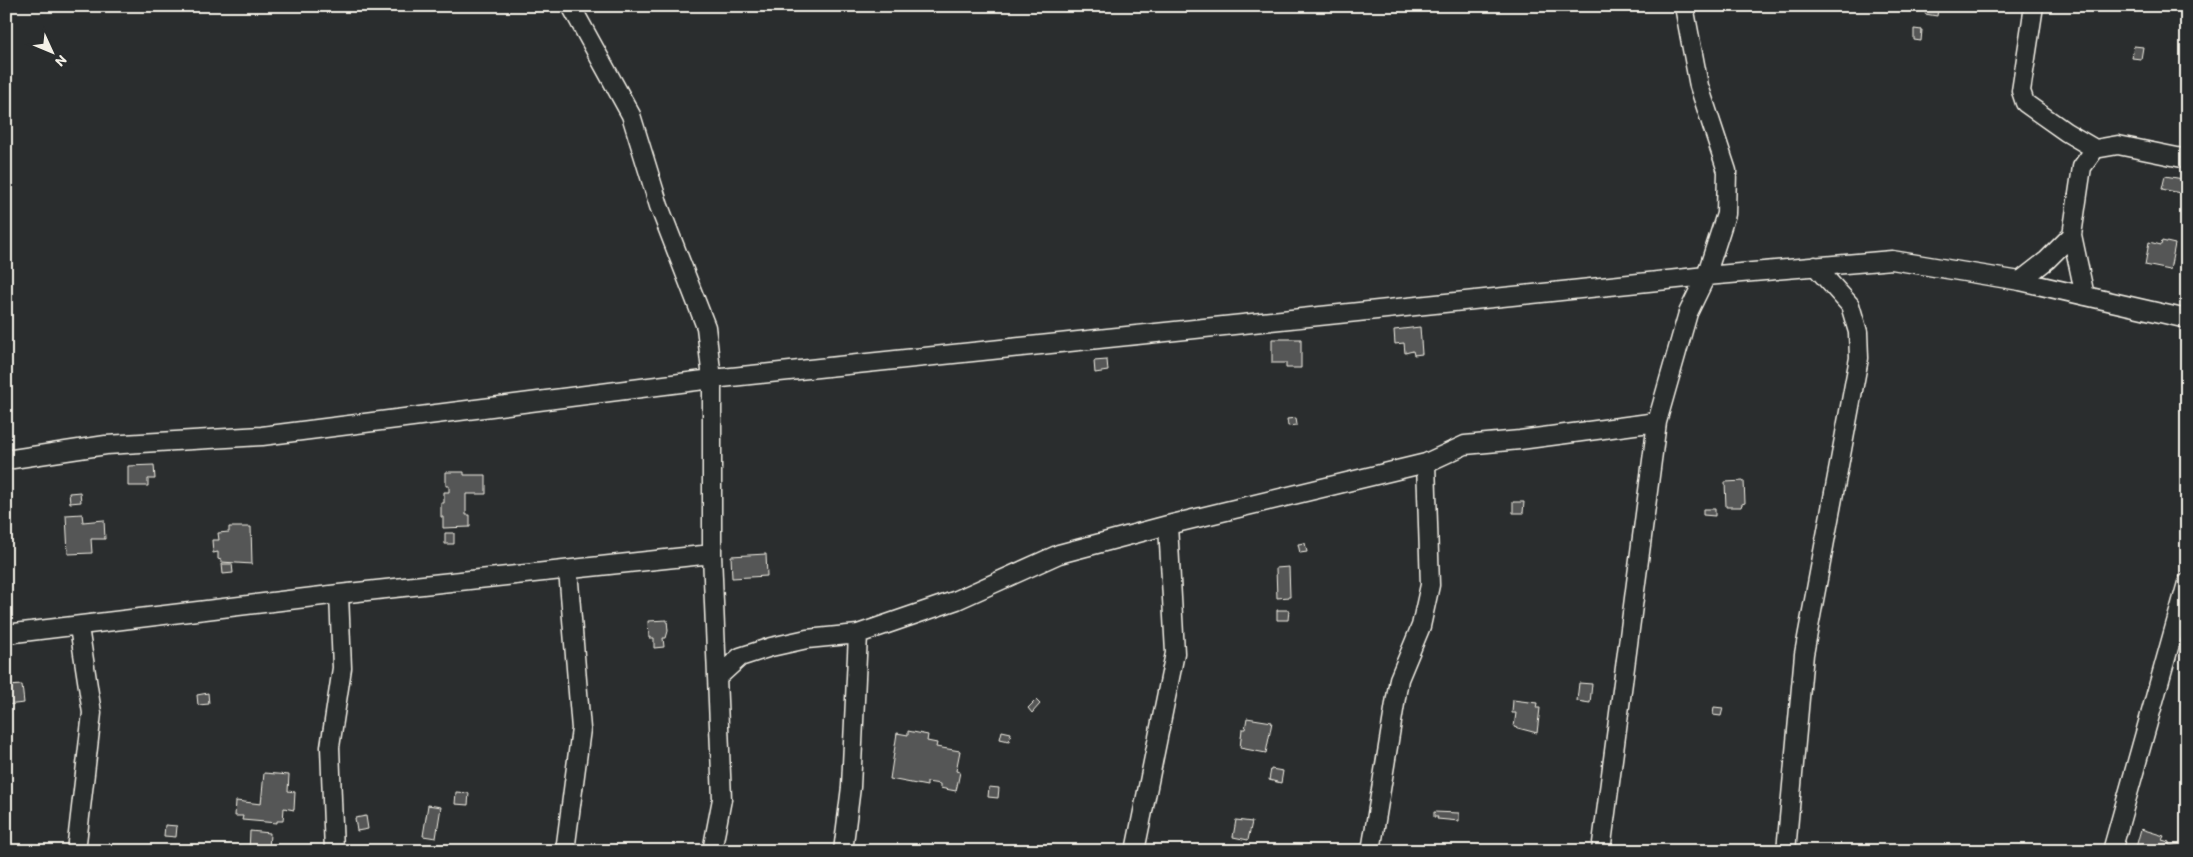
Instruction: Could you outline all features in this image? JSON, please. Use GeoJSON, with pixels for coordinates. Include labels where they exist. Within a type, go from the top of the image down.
{"type":"FeatureCollection","features":[{"type":"Feature","properties":{"kind":"street"},"geometry":{"type":"LineString","coordinates":[[571,6],[631,115],[659,206],[706,327],[712,379],[712,554],[722,798],[712,851]]}},
{"type":"Feature","properties":{"kind":"street"},"geometry":{"type":"LineString","coordinates":[[1601,851],[1657,422],[1688,313],[1706,276],[1726,214],[1727,171],[1699,86],[1684,6]]}},
{"type":"Feature","properties":{"kind":"street"},"geometry":{"type":"LineString","coordinates":[[2034,6],[2021,91],[2025,103],[2066,132],[2096,149],[2118,145],[2187,159]]}},
{"type":"Feature","properties":{"kind":"street"},"geometry":{"type":"LineString","coordinates":[[2085,296],[2072,235],[2082,167],[2096,149]]}},
{"type":"Feature","properties":{"kind":"street"},"geometry":{"type":"LineString","coordinates":[[2020,281],[2047,260],[2072,235]]}},
{"type":"Feature","properties":{"kind":"street"},"geometry":{"type":"LineString","coordinates":[[6,460],[106,445],[262,436],[712,379],[1706,276],[1892,260],[2020,281],[2187,318]]}},
{"type":"Feature","properties":{"kind":"street"},"geometry":{"type":"LineString","coordinates":[[1786,851],[1804,654],[1858,358],[1858,332],[1850,305],[1815,266]]}},
{"type":"Feature","properties":{"kind":"street"},"geometry":{"type":"LineString","coordinates":[[717,678],[740,657],[771,646],[807,639],[858,634],[957,600],[1059,554],[1168,525],[1426,463],[1465,445],[1520,440],[1657,422]]}},
{"type":"Feature","properties":{"kind":"street"},"geometry":{"type":"LineString","coordinates":[[1371,851],[1399,679],[1421,626],[1430,585],[1426,463]]}},
{"type":"Feature","properties":{"kind":"street"},"geometry":{"type":"LineString","coordinates":[[1134,851],[1174,653],[1168,525]]}},
{"type":"Feature","properties":{"kind":"street"},"geometry":{"type":"LineString","coordinates":[[6,634],[79,627],[339,594],[712,554]]}},
{"type":"Feature","properties":{"kind":"street"},"geometry":{"type":"LineString","coordinates":[[565,851],[581,728],[568,570]]}},
{"type":"Feature","properties":{"kind":"street"},"geometry":{"type":"LineString","coordinates":[[2112,851],[2187,582]]}},
{"type":"Feature","properties":{"kind":"street"},"geometry":{"type":"LineString","coordinates":[[334,851],[330,748],[342,668],[339,594]]}},
{"type":"Feature","properties":{"kind":"street"},"geometry":{"type":"LineString","coordinates":[[76,851],[92,713],[79,627]]}},
{"type":"Feature","properties":{"kind":"street"},"geometry":{"type":"LineString","coordinates":[[842,851],[851,787],[858,634]]}},
{"type":"Feature","properties":{"kind":"building"},"geometry":{"type":"Polygon","coordinates":[[[1926,6],[1943,6],[1942,10],[1938,9],[1937,16],[1925,14],[1926,6]]]}},
{"type":"Feature","properties":{"kind":"building"},"geometry":{"type":"Polygon","coordinates":[[[1914,29],[1922,30],[1921,41],[1914,40],[1914,29]]]}},
{"type":"Feature","properties":{"kind":"building"},"geometry":{"type":"Polygon","coordinates":[[[2134,46],[2143,47],[2141,59],[2132,58],[2134,46]]]}},
{"type":"Feature","properties":{"kind":"building"},"geometry":{"type":"Polygon","coordinates":[[[2165,176],[2183,179],[2180,193],[2162,189],[2165,176]]]}},
{"type":"Feature","properties":{"kind":"building"},"geometry":{"type":"Polygon","coordinates":[[[2162,241],[2175,244],[2170,270],[2145,265],[2149,242],[2161,245],[2162,241]]]}},
{"type":"Feature","properties":{"kind":"building"},"geometry":{"type":"Polygon","coordinates":[[[1420,327],[1422,354],[1414,355],[1413,351],[1405,353],[1404,343],[1395,344],[1394,330],[1420,327]]]}},
{"type":"Feature","properties":{"kind":"building"},"geometry":{"type":"Polygon","coordinates":[[[1272,339],[1301,339],[1301,368],[1286,368],[1286,363],[1272,363],[1272,339]]]}},
{"type":"Feature","properties":{"kind":"building"},"geometry":{"type":"Polygon","coordinates":[[[1107,360],[1108,371],[1095,373],[1094,361],[1107,360]]]}},
{"type":"Feature","properties":{"kind":"building"},"geometry":{"type":"Polygon","coordinates":[[[1296,418],[1297,425],[1288,426],[1287,419],[1296,418]]]}},
{"type":"Feature","properties":{"kind":"building"},"geometry":{"type":"Polygon","coordinates":[[[154,465],[155,479],[148,479],[148,486],[128,486],[128,466],[154,465]]]}},
{"type":"Feature","properties":{"kind":"building"},"geometry":{"type":"Polygon","coordinates":[[[446,472],[464,472],[464,475],[486,475],[486,494],[466,494],[466,515],[470,515],[470,527],[443,528],[441,503],[444,503],[444,492],[449,492],[449,486],[446,486],[446,472]]]}},
{"type":"Feature","properties":{"kind":"building"},"geometry":{"type":"Polygon","coordinates":[[[1744,481],[1745,503],[1741,507],[1726,507],[1725,482],[1744,481]]]}},
{"type":"Feature","properties":{"kind":"building"},"geometry":{"type":"Polygon","coordinates":[[[80,492],[81,502],[70,503],[69,493],[80,492]]]}},
{"type":"Feature","properties":{"kind":"building"},"geometry":{"type":"Polygon","coordinates":[[[1513,502],[1524,502],[1523,513],[1513,513],[1513,502]]]}},
{"type":"Feature","properties":{"kind":"building"},"geometry":{"type":"Polygon","coordinates":[[[1703,509],[1715,509],[1715,516],[1703,515],[1703,509]]]}},
{"type":"Feature","properties":{"kind":"building"},"geometry":{"type":"Polygon","coordinates":[[[82,514],[83,522],[104,520],[105,539],[91,539],[92,553],[68,554],[66,515],[82,514]]]}},
{"type":"Feature","properties":{"kind":"building"},"geometry":{"type":"Polygon","coordinates":[[[229,527],[251,527],[252,564],[221,562],[218,559],[218,552],[213,553],[212,540],[219,540],[218,533],[229,532],[229,527]]]}},
{"type":"Feature","properties":{"kind":"building"},"geometry":{"type":"Polygon","coordinates":[[[445,533],[454,533],[454,544],[445,544],[445,533]]]}},
{"type":"Feature","properties":{"kind":"building"},"geometry":{"type":"Polygon","coordinates":[[[1305,543],[1307,552],[1300,553],[1298,544],[1305,543]]]}},
{"type":"Feature","properties":{"kind":"building"},"geometry":{"type":"Polygon","coordinates":[[[766,554],[767,576],[732,578],[731,556],[766,554]]]}},
{"type":"Feature","properties":{"kind":"building"},"geometry":{"type":"Polygon","coordinates":[[[222,564],[232,564],[233,573],[223,574],[222,564]]]}},
{"type":"Feature","properties":{"kind":"building"},"geometry":{"type":"Polygon","coordinates":[[[1289,567],[1290,597],[1277,598],[1276,568],[1289,567]]]}},
{"type":"Feature","properties":{"kind":"building"},"geometry":{"type":"Polygon","coordinates":[[[1277,610],[1289,610],[1288,620],[1277,620],[1277,610]]]}},
{"type":"Feature","properties":{"kind":"building"},"geometry":{"type":"Polygon","coordinates":[[[667,620],[668,631],[666,638],[663,638],[664,647],[654,648],[654,638],[649,638],[648,621],[667,620]]]}},
{"type":"Feature","properties":{"kind":"building"},"geometry":{"type":"Polygon","coordinates":[[[6,674],[8,686],[22,685],[24,703],[6,705],[6,674]]]}},
{"type":"Feature","properties":{"kind":"building"},"geometry":{"type":"Polygon","coordinates":[[[1579,683],[1592,684],[1590,703],[1577,701],[1579,683]]]}},
{"type":"Feature","properties":{"kind":"building"},"geometry":{"type":"Polygon","coordinates":[[[208,693],[209,704],[198,705],[197,695],[208,693]]]}},
{"type":"Feature","properties":{"kind":"building"},"geometry":{"type":"Polygon","coordinates":[[[1036,700],[1040,704],[1032,713],[1028,708],[1036,700]]]}},
{"type":"Feature","properties":{"kind":"building"},"geometry":{"type":"Polygon","coordinates":[[[1513,700],[1537,703],[1536,708],[1540,708],[1537,733],[1514,727],[1516,713],[1512,713],[1513,700]]]}},
{"type":"Feature","properties":{"kind":"building"},"geometry":{"type":"Polygon","coordinates":[[[1714,707],[1723,708],[1721,716],[1713,715],[1714,707]]]}},
{"type":"Feature","properties":{"kind":"building"},"geometry":{"type":"Polygon","coordinates":[[[1247,718],[1272,722],[1266,753],[1240,748],[1242,729],[1245,729],[1247,718]]]}},
{"type":"Feature","properties":{"kind":"building"},"geometry":{"type":"Polygon","coordinates":[[[908,731],[928,735],[927,741],[937,743],[936,747],[960,751],[956,771],[960,772],[956,791],[940,788],[940,784],[927,782],[927,786],[890,779],[897,733],[908,735],[908,731]]]}},
{"type":"Feature","properties":{"kind":"building"},"geometry":{"type":"Polygon","coordinates":[[[1002,731],[1011,733],[1009,741],[1000,739],[1002,731]]]}},
{"type":"Feature","properties":{"kind":"building"},"geometry":{"type":"Polygon","coordinates":[[[1271,769],[1283,771],[1281,783],[1269,780],[1271,769]]]}},
{"type":"Feature","properties":{"kind":"building"},"geometry":{"type":"Polygon","coordinates":[[[264,773],[289,775],[288,791],[295,792],[294,810],[284,808],[283,821],[277,821],[277,823],[242,820],[243,816],[235,816],[236,801],[261,804],[264,773]]]}},
{"type":"Feature","properties":{"kind":"building"},"geometry":{"type":"Polygon","coordinates":[[[989,787],[999,788],[998,798],[988,797],[989,787]]]}},
{"type":"Feature","properties":{"kind":"building"},"geometry":{"type":"Polygon","coordinates":[[[456,792],[469,793],[468,805],[455,804],[456,792]]]}},
{"type":"Feature","properties":{"kind":"building"},"geometry":{"type":"Polygon","coordinates":[[[428,805],[441,807],[436,838],[423,836],[428,805]]]}},
{"type":"Feature","properties":{"kind":"building"},"geometry":{"type":"Polygon","coordinates":[[[1434,812],[1459,813],[1459,821],[1437,819],[1438,817],[1434,817],[1434,812]]]}},
{"type":"Feature","properties":{"kind":"building"},"geometry":{"type":"Polygon","coordinates":[[[366,816],[368,829],[357,831],[355,818],[366,816]]]}},
{"type":"Feature","properties":{"kind":"building"},"geometry":{"type":"Polygon","coordinates":[[[1236,820],[1252,822],[1248,840],[1233,837],[1236,820]]]}},
{"type":"Feature","properties":{"kind":"building"},"geometry":{"type":"Polygon","coordinates":[[[165,825],[177,826],[176,837],[164,836],[165,825]]]}},
{"type":"Feature","properties":{"kind":"building"},"geometry":{"type":"Polygon","coordinates":[[[2141,829],[2164,836],[2162,840],[2169,842],[2169,845],[2178,847],[2177,851],[2135,851],[2141,829]]]}},
{"type":"Feature","properties":{"kind":"building"},"geometry":{"type":"Polygon","coordinates":[[[250,831],[270,833],[269,851],[249,851],[250,831]]]}}]}
